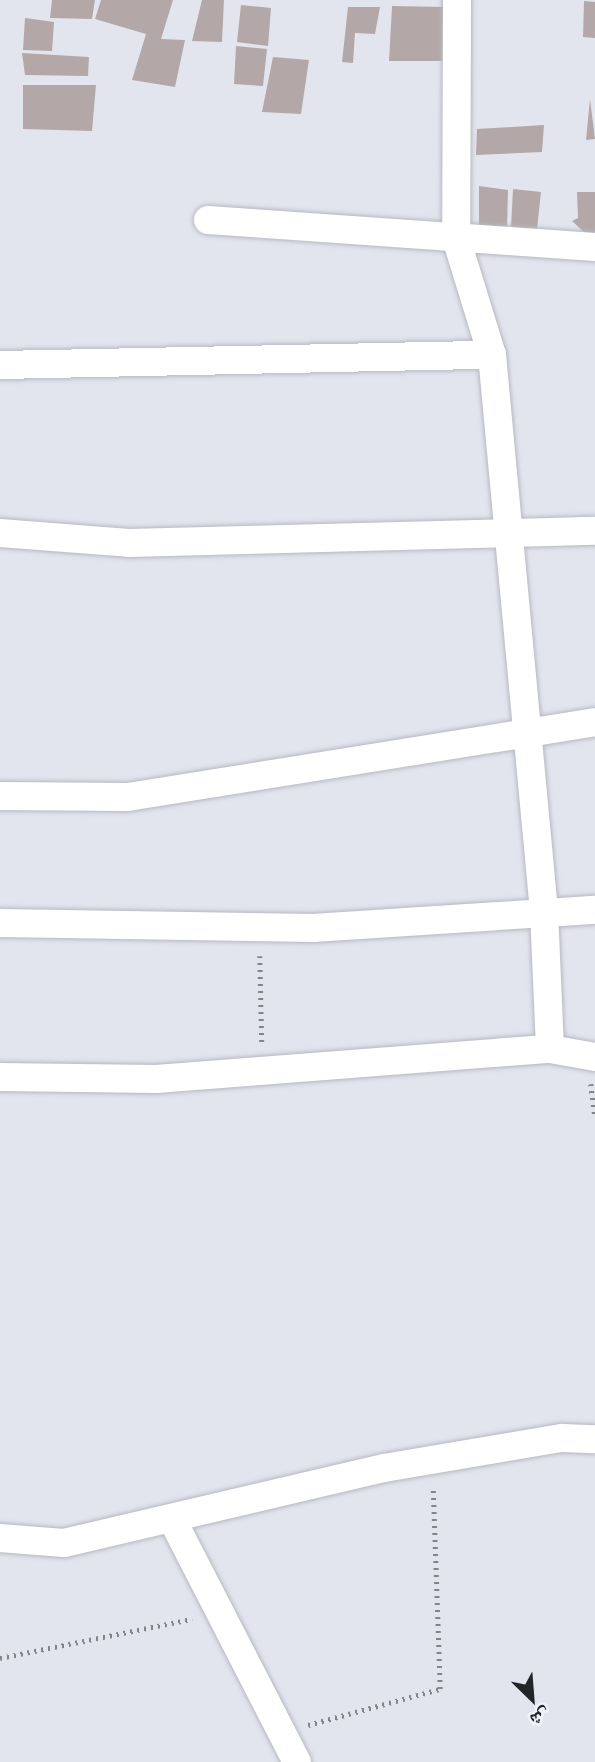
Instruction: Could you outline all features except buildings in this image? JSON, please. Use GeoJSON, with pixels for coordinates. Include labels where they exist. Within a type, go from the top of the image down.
{"type":"FeatureCollection","features":[{"type":"Feature","properties":{"kind":"street"},"geometry":{"type":"LineString","coordinates":[[457,0],[456,238],[492,355],[512,534],[544,911],[550,1049]]}},
{"type":"Feature","properties":{"kind":"street"},"geometry":{"type":"LineString","coordinates":[[208,220],[595,247]]}},
{"type":"Feature","properties":{"kind":"street"},"geometry":{"type":"LineString","coordinates":[[0,365],[492,355]]}},
{"type":"Feature","properties":{"kind":"street"},"geometry":{"type":"LineString","coordinates":[[0,533],[130,543],[595,531]]}},
{"type":"Feature","properties":{"kind":"street"},"geometry":{"type":"LineString","coordinates":[[0,796],[128,797],[595,722]]}},
{"type":"Feature","properties":{"kind":"street"},"geometry":{"type":"LineString","coordinates":[[0,923],[260,929],[595,909]]}},
{"type":"Feature","properties":{"kind":"street"},"geometry":{"type":"LineString","coordinates":[[0,1077],[156,1079],[550,1049],[595,1057]]}},
{"type":"Feature","properties":{"kind":"street"},"geometry":{"type":"LineString","coordinates":[[0,1538],[64,1543],[173,1521],[431,1460],[595,1439]]}},
{"type":"Feature","properties":{"kind":"street"},"geometry":{"type":"LineString","coordinates":[[173,1521],[297,1762]]}},
{"type":"Feature","properties":{"kind":"path"},"geometry":{"type":"LineString","coordinates":[[260,929],[262,1071]]}},
{"type":"Feature","properties":{"kind":"path"},"geometry":{"type":"LineString","coordinates":[[281,1731],[440,1689],[431,1460]]}},
{"type":"Feature","properties":{"kind":"path"},"geometry":{"type":"LineString","coordinates":[[0,1658],[220,1613]]}}]}
